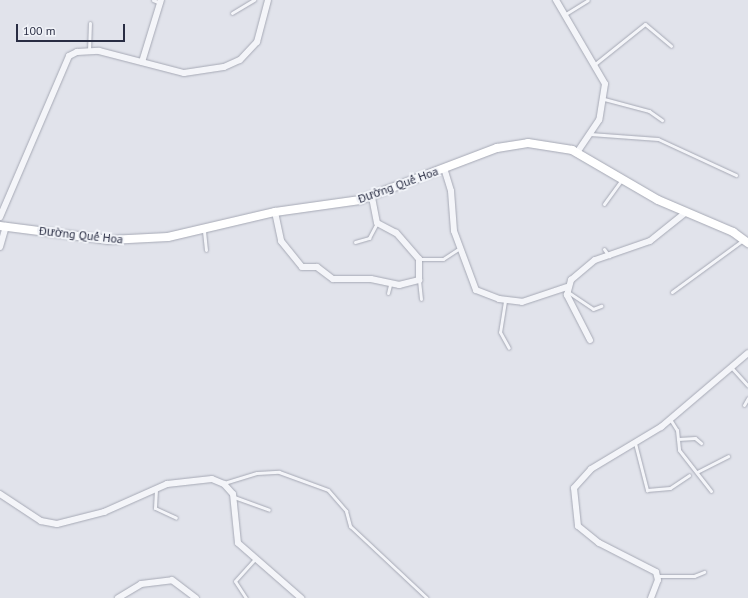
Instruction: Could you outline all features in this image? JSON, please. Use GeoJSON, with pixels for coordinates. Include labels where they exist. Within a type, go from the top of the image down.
{"type":"FeatureCollection","features":[{"type":"Feature","properties":{"kind":"street"},"geometry":{"type":"LineString","coordinates":[[0,217],[63,63],[77,52],[89,51],[188,73],[240,60],[257,42],[268,0]]}},
{"type":"Feature","properties":{"kind":"street"},"geometry":{"type":"LineString","coordinates":[[556,0],[595,64],[605,84],[604,99],[599,120],[577,153]]}},
{"type":"Feature","properties":{"kind":"street"},"geometry":{"type":"LineString","coordinates":[[142,62],[160,2]]}},
{"type":"Feature","properties":{"kind":"street","name":"Đường Quế Hoa"},"geometry":{"type":"LineString","coordinates":[[3,226],[131,240],[204,231],[275,212],[372,197],[444,168],[512,144],[560,145],[685,212],[746,241]]}},
{"type":"Feature","properties":{"kind":"street"},"geometry":{"type":"LineString","coordinates":[[444,168],[451,191],[452,224],[476,290],[505,301],[537,299],[566,289],[590,263],[650,241],[685,212]]}},
{"type":"Feature","properties":{"kind":"street"},"geometry":{"type":"LineString","coordinates":[[275,212],[281,240],[297,264],[317,267],[333,279],[371,279],[390,285],[419,280],[419,258],[396,233],[377,223],[372,197]]}},
{"type":"Feature","properties":{"kind":"street"},"geometry":{"type":"LineString","coordinates":[[0,247],[3,226]]}},
{"type":"Feature","properties":{"kind":"street"},"geometry":{"type":"LineString","coordinates":[[566,289],[590,340]]}},
{"type":"Feature","properties":{"kind":"street"},"geometry":{"type":"LineString","coordinates":[[651,598],[658,576],[599,543],[575,522],[573,496],[580,478],[670,420],[748,353]]}},
{"type":"Feature","properties":{"kind":"street"},"geometry":{"type":"LineString","coordinates":[[0,494],[41,521],[57,524],[104,512],[156,489],[206,478],[224,484],[237,498],[236,540],[301,598]]}},
{"type":"Feature","properties":{"kind":"street"},"geometry":{"type":"LineString","coordinates":[[118,598],[141,584],[166,580],[179,584],[196,598]]}},
{"type":"Feature","properties":{"kind":"lane"},"geometry":{"type":"LineString","coordinates":[[153,0],[160,2]]}},
{"type":"Feature","properties":{"kind":"lane"},"geometry":{"type":"LineString","coordinates":[[232,13],[254,0]]}},
{"type":"Feature","properties":{"kind":"lane"},"geometry":{"type":"LineString","coordinates":[[564,15],[588,0]]}},
{"type":"Feature","properties":{"kind":"lane"},"geometry":{"type":"LineString","coordinates":[[89,51],[90,23]]}},
{"type":"Feature","properties":{"kind":"lane"},"geometry":{"type":"LineString","coordinates":[[595,64],[645,24],[671,46]]}},
{"type":"Feature","properties":{"kind":"lane"},"geometry":{"type":"LineString","coordinates":[[604,99],[649,111],[662,120]]}},
{"type":"Feature","properties":{"kind":"lane"},"geometry":{"type":"LineString","coordinates":[[590,134],[658,139],[736,175]]}},
{"type":"Feature","properties":{"kind":"lane"},"geometry":{"type":"LineString","coordinates":[[604,204],[622,179]]}},
{"type":"Feature","properties":{"kind":"lane"},"geometry":{"type":"LineString","coordinates":[[354,242],[369,238],[377,223]]}},
{"type":"Feature","properties":{"kind":"lane"},"geometry":{"type":"LineString","coordinates":[[204,231],[206,250]]}},
{"type":"Feature","properties":{"kind":"lane"},"geometry":{"type":"LineString","coordinates":[[672,292],[746,241]]}},
{"type":"Feature","properties":{"kind":"lane"},"geometry":{"type":"LineString","coordinates":[[419,258],[443,259],[461,247]]}},
{"type":"Feature","properties":{"kind":"lane"},"geometry":{"type":"LineString","coordinates":[[604,249],[609,256]]}},
{"type":"Feature","properties":{"kind":"lane"},"geometry":{"type":"LineString","coordinates":[[419,280],[421,299]]}},
{"type":"Feature","properties":{"kind":"lane"},"geometry":{"type":"LineString","coordinates":[[388,292],[390,285]]}},
{"type":"Feature","properties":{"kind":"lane"},"geometry":{"type":"LineString","coordinates":[[566,289],[593,309],[601,306]]}},
{"type":"Feature","properties":{"kind":"lane"},"geometry":{"type":"LineString","coordinates":[[505,301],[500,332],[509,348]]}},
{"type":"Feature","properties":{"kind":"lane"},"geometry":{"type":"LineString","coordinates":[[731,367],[748,386]]}},
{"type":"Feature","properties":{"kind":"lane"},"geometry":{"type":"LineString","coordinates":[[744,405],[748,398]]}},
{"type":"Feature","properties":{"kind":"lane"},"geometry":{"type":"LineString","coordinates":[[670,420],[678,439],[679,450],[711,491]]}},
{"type":"Feature","properties":{"kind":"lane"},"geometry":{"type":"LineString","coordinates":[[678,439],[695,438],[701,443]]}},
{"type":"Feature","properties":{"kind":"lane"},"geometry":{"type":"LineString","coordinates":[[636,443],[647,490],[670,488],[689,475]]}},
{"type":"Feature","properties":{"kind":"lane"},"geometry":{"type":"LineString","coordinates":[[697,472],[728,456]]}},
{"type":"Feature","properties":{"kind":"lane"},"geometry":{"type":"LineString","coordinates":[[224,484],[267,472],[324,488],[346,511],[350,526],[427,598]]}},
{"type":"Feature","properties":{"kind":"lane"},"geometry":{"type":"LineString","coordinates":[[156,489],[155,508],[176,518]]}},
{"type":"Feature","properties":{"kind":"lane"},"geometry":{"type":"LineString","coordinates":[[237,498],[269,510]]}},
{"type":"Feature","properties":{"kind":"lane"},"geometry":{"type":"LineString","coordinates":[[246,598],[235,581],[256,558]]}},
{"type":"Feature","properties":{"kind":"lane"},"geometry":{"type":"LineString","coordinates":[[658,576],[694,576],[704,572]]}}]}
